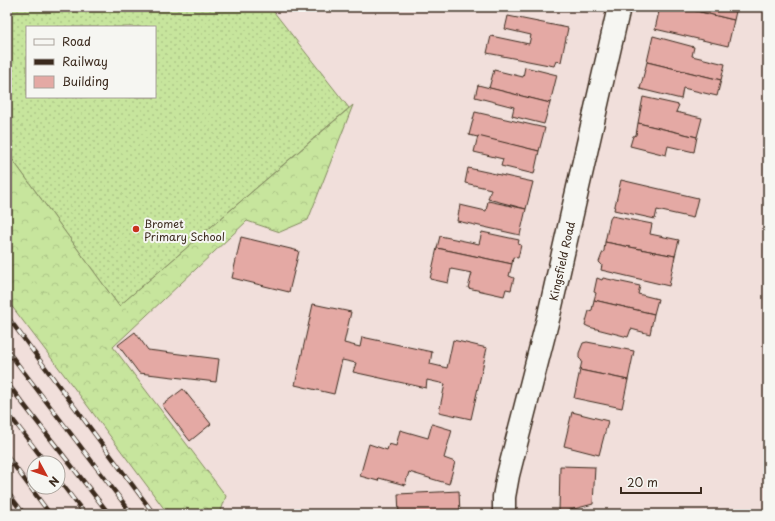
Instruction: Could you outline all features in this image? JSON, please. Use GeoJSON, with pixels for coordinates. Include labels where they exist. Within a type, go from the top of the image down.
{"type":"FeatureCollection","features":[{"type":"Feature","properties":{"kind":"street","name":"Kingsfield Road"},"geometry":{"type":"LineString","coordinates":[[504,514],[504,497],[508,475],[549,315],[619,7]]}},
{"type":"Feature","properties":{"kind":"green space","name":"Bromet Primary School"},"geometry":{"type":"Polygon","coordinates":[[[7,7],[270,7],[349,108],[119,306],[7,152],[7,7]]]}},
{"type":"Feature","properties":{"kind":"green space"},"geometry":{"type":"Polygon","coordinates":[[[353,105],[308,220],[280,232],[247,221],[113,347],[226,496],[220,514],[168,514],[7,300],[7,152],[119,306],[353,105]]]}},
{"type":"Feature","properties":{"kind":"building"},"geometry":{"type":"Polygon","coordinates":[[[660,7],[680,7],[734,20],[728,46],[655,29],[660,7]]]}},
{"type":"Feature","properties":{"kind":"building"},"geometry":{"type":"Polygon","coordinates":[[[680,7],[737,7],[734,20],[680,7]]]}},
{"type":"Feature","properties":{"kind":"building"},"geometry":{"type":"Polygon","coordinates":[[[508,16],[568,28],[561,62],[556,61],[554,66],[487,53],[491,36],[529,44],[531,35],[505,29],[508,16]]]}},
{"type":"Feature","properties":{"kind":"building"},"geometry":{"type":"Polygon","coordinates":[[[653,36],[694,47],[692,56],[725,64],[721,80],[647,62],[653,36]]]}},
{"type":"Feature","properties":{"kind":"building"},"geometry":{"type":"Polygon","coordinates":[[[647,62],[721,80],[717,96],[683,88],[681,99],[640,89],[647,62]]]}},
{"type":"Feature","properties":{"kind":"building"},"geometry":{"type":"Polygon","coordinates":[[[525,67],[557,75],[550,103],[489,88],[494,70],[523,77],[525,67]]]}},
{"type":"Feature","properties":{"kind":"building"},"geometry":{"type":"Polygon","coordinates":[[[478,85],[550,103],[544,124],[512,116],[514,107],[475,97],[478,85]]]}},
{"type":"Feature","properties":{"kind":"building"},"geometry":{"type":"Polygon","coordinates":[[[643,97],[679,105],[676,112],[702,118],[697,137],[638,123],[643,97]]]}},
{"type":"Feature","properties":{"kind":"building"},"geometry":{"type":"Polygon","coordinates":[[[475,112],[545,128],[539,151],[469,135],[475,112]]]}},
{"type":"Feature","properties":{"kind":"building"},"geometry":{"type":"Polygon","coordinates":[[[638,123],[697,137],[694,152],[668,146],[666,155],[630,146],[633,136],[636,135],[638,123]]]}},
{"type":"Feature","properties":{"kind":"building"},"geometry":{"type":"Polygon","coordinates":[[[478,136],[539,151],[534,174],[501,166],[503,159],[474,152],[478,136]]]}},
{"type":"Feature","properties":{"kind":"building"},"geometry":{"type":"Polygon","coordinates":[[[468,168],[533,182],[526,209],[488,199],[491,189],[465,183],[468,168]]]}},
{"type":"Feature","properties":{"kind":"building"},"geometry":{"type":"Polygon","coordinates":[[[621,180],[698,198],[693,218],[657,210],[655,219],[614,210],[621,180]]]}},
{"type":"Feature","properties":{"kind":"building"},"geometry":{"type":"Polygon","coordinates":[[[488,201],[526,209],[520,235],[457,221],[460,205],[486,211],[488,201]]]}},
{"type":"Feature","properties":{"kind":"building"},"geometry":{"type":"Polygon","coordinates":[[[612,216],[652,224],[650,234],[679,240],[675,256],[605,242],[612,216]]]}},
{"type":"Feature","properties":{"kind":"building"},"geometry":{"type":"Polygon","coordinates":[[[482,232],[519,240],[518,244],[521,245],[518,258],[513,257],[512,264],[437,248],[440,236],[479,244],[482,232]]]}},
{"type":"Feature","properties":{"kind":"building"},"geometry":{"type":"Polygon","coordinates":[[[241,237],[299,251],[289,292],[232,278],[241,237]]]}},
{"type":"Feature","properties":{"kind":"building"},"geometry":{"type":"Polygon","coordinates":[[[605,242],[675,256],[669,286],[601,270],[602,265],[599,262],[604,251],[605,242]]]}},
{"type":"Feature","properties":{"kind":"building"},"geometry":{"type":"Polygon","coordinates":[[[437,248],[512,264],[509,276],[514,278],[511,290],[506,289],[504,296],[468,288],[472,273],[451,269],[448,283],[430,279],[437,248]]]}},
{"type":"Feature","properties":{"kind":"building"},"geometry":{"type":"Polygon","coordinates":[[[597,278],[640,286],[638,294],[658,299],[654,314],[594,300],[597,278]]]}},
{"type":"Feature","properties":{"kind":"building"},"geometry":{"type":"Polygon","coordinates":[[[594,300],[654,314],[650,334],[631,329],[628,337],[585,325],[589,311],[592,310],[594,300]]]}},
{"type":"Feature","properties":{"kind":"building"},"geometry":{"type":"Polygon","coordinates":[[[313,304],[351,312],[344,343],[360,347],[362,337],[432,352],[430,364],[447,368],[453,340],[487,348],[471,419],[439,412],[445,384],[427,380],[426,388],[353,372],[356,363],[342,360],[334,394],[295,385],[313,304]]]}},
{"type":"Feature","properties":{"kind":"building"},"geometry":{"type":"Polygon","coordinates":[[[135,332],[148,350],[219,359],[216,382],[139,373],[118,345],[135,332]]]}},
{"type":"Feature","properties":{"kind":"building"},"geometry":{"type":"Polygon","coordinates":[[[587,342],[634,351],[628,380],[580,370],[582,361],[579,358],[579,353],[583,343],[587,342]]]}},
{"type":"Feature","properties":{"kind":"building"},"geometry":{"type":"Polygon","coordinates":[[[580,370],[628,380],[622,408],[574,398],[580,370]]]}},
{"type":"Feature","properties":{"kind":"building"},"geometry":{"type":"Polygon","coordinates":[[[183,389],[211,424],[190,441],[162,405],[183,389]]]}},
{"type":"Feature","properties":{"kind":"building"},"geometry":{"type":"Polygon","coordinates":[[[572,412],[608,421],[599,455],[564,446],[572,412]]]}},
{"type":"Feature","properties":{"kind":"building"},"geometry":{"type":"Polygon","coordinates":[[[432,424],[452,430],[444,458],[455,462],[449,484],[409,472],[405,485],[379,478],[378,481],[360,476],[369,444],[387,450],[389,444],[396,446],[400,430],[428,438],[432,424]]]}},
{"type":"Feature","properties":{"kind":"building"},"geometry":{"type":"Polygon","coordinates":[[[560,466],[595,467],[593,504],[559,513],[560,466]]]}},
{"type":"Feature","properties":{"kind":"building"},"geometry":{"type":"Polygon","coordinates":[[[459,491],[460,514],[399,514],[398,494],[459,491]]]}},
{"type":"Feature","properties":{"kind":"railway"},"geometry":{"type":"LineString","coordinates":[[7,316],[154,514]]}},
{"type":"Feature","properties":{"kind":"railway"},"geometry":{"type":"LineString","coordinates":[[7,350],[132,514]]}},
{"type":"Feature","properties":{"kind":"railway"},"geometry":{"type":"LineString","coordinates":[[7,383],[109,514]]}},
{"type":"Feature","properties":{"kind":"railway"},"geometry":{"type":"LineString","coordinates":[[7,412],[40,455]]}},
{"type":"Feature","properties":{"kind":"railway"},"geometry":{"type":"LineString","coordinates":[[7,456],[50,514]]}},
{"type":"Feature","properties":{"kind":"railway"},"geometry":{"type":"LineString","coordinates":[[66,489],[85,514]]}},
{"type":"Feature","properties":{"kind":"railway"},"geometry":{"type":"LineString","coordinates":[[7,492],[24,514]]}},
{"type":"Feature","properties":{"kind":"place","name":"Bromet Primary School"},"geometry":{"type":"Point","coordinates":[136,229]}}]}
